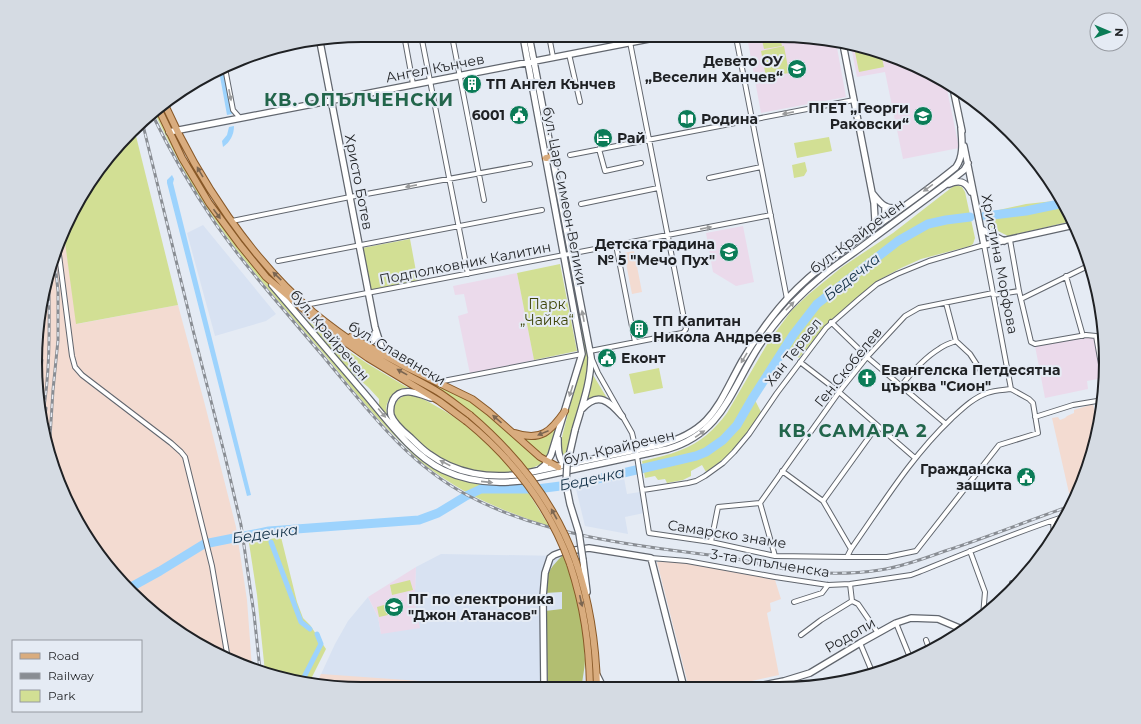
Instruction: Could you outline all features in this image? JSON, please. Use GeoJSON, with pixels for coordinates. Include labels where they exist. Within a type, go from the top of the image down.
{"type":"FeatureCollection","features":[{"type":"Feature","properties":{"kind":"main road","name":"бул. Цар Симеон Велики"},"geometry":{"type":"LineString","coordinates":[[525,42],[531,62],[552,157],[590,352],[591,363],[588,385],[566,466],[566,484],[570,504],[579,533],[589,604]]}},
{"type":"Feature","properties":{"kind":"main road","name":"бул. Цар Симеон Велики"},"geometry":{"type":"LineString","coordinates":[[529,42],[531,62],[546,158],[582,354],[548,462]]}},
{"type":"Feature","properties":{"kind":"main road","name":"Ангел Кънчев"},"geometry":{"type":"LineString","coordinates":[[169,132],[531,62],[618,42]]}},
{"type":"Feature","properties":{"kind":"main road","name":"Христо Ботев"},"geometry":{"type":"LineString","coordinates":[[321,45],[375,327],[385,355]]}},
{"type":"Feature","properties":{"kind":"main road"},"geometry":{"type":"LineString","coordinates":[[844,49],[872,193],[875,214],[875,224],[873,229]]}},
{"type":"Feature","properties":{"kind":"main road","name":"Христина Морфова"},"geometry":{"type":"LineString","coordinates":[[954,94],[984,246]]}},
{"type":"Feature","properties":{"kind":"main road","name":"бул. Славянски"},"geometry":{"type":"LineString","coordinates":[[166,109],[201,174],[232,221],[269,269],[305,305],[328,324],[375,357],[437,391],[468,418]]}},
{"type":"Feature","properties":{"kind":"main road","name":"бул. Славянски"},"geometry":{"type":"LineString","coordinates":[[160,113],[182,158],[209,203],[266,277],[328,330],[368,358],[468,418],[491,434],[511,454],[538,487],[562,527],[573,563]]}},
{"type":"Feature","properties":{"kind":"main road","name":"бул. Крайречен"},"geometry":{"type":"LineString","coordinates":[[439,401],[417,393],[400,393],[392,402],[392,415],[395,422],[406,434],[430,455],[449,466],[472,473],[489,476],[514,475],[561,466],[636,450],[678,439],[691,433],[703,424],[718,406],[743,360],[763,329],[787,299],[822,267],[959,164],[962,152],[961,128]]}},
{"type":"Feature","properties":{"kind":"main road"},"geometry":{"type":"LineString","coordinates":[[546,158],[552,157]]}},
{"type":"Feature","properties":{"kind":"main road","name":"бул. Крайречен"},"geometry":{"type":"LineString","coordinates":[[266,277],[300,319],[414,449],[442,470],[453,474],[480,481],[520,481],[668,449],[682,444],[698,435],[710,426],[722,411],[759,346],[786,310],[814,283],[907,213],[946,186],[964,170],[968,163]]}},
{"type":"Feature","properties":{"kind":"main road"},"geometry":{"type":"LineString","coordinates":[[954,169],[968,171],[970,175]]}},
{"type":"Feature","properties":{"kind":"main road"},"geometry":{"type":"LineString","coordinates":[[946,186],[956,181],[964,182],[969,187],[974,197]]}},
{"type":"Feature","properties":{"kind":"main road"},"geometry":{"type":"LineString","coordinates":[[872,193],[885,206],[895,209],[903,207]]}},
{"type":"Feature","properties":{"kind":"main road"},"geometry":{"type":"LineString","coordinates":[[875,237],[884,220],[885,206]]}},
{"type":"Feature","properties":{"kind":"main road"},"geometry":{"type":"LineString","coordinates":[[875,214],[878,219],[884,220],[907,213]]}},
{"type":"Feature","properties":{"kind":"main road","name":"Хан Тервел"},"geometry":{"type":"LineString","coordinates":[[984,246],[1069,226]]}},
{"type":"Feature","properties":{"kind":"main road"},"geometry":{"type":"LineString","coordinates":[[980,228],[1007,241]]}},
{"type":"Feature","properties":{"kind":"main road"},"geometry":{"type":"LineString","coordinates":[[328,324],[408,368],[472,399],[540,457],[548,462],[573,470]]}},
{"type":"Feature","properties":{"kind":"main road"},"geometry":{"type":"LineString","coordinates":[[366,344],[374,340],[375,327]]}},
{"type":"Feature","properties":{"kind":"main road"},"geometry":{"type":"LineString","coordinates":[[580,411],[589,402],[602,399],[609,402],[622,416]]}},
{"type":"Feature","properties":{"kind":"main road"},"geometry":{"type":"LineString","coordinates":[[512,432],[530,436],[544,434],[556,424],[564,411]]}},
{"type":"Feature","properties":{"kind":"main road"},"geometry":{"type":"LineString","coordinates":[[558,428],[558,451],[561,466]]}},
{"type":"Feature","properties":{"kind":"main road"},"geometry":{"type":"LineString","coordinates":[[537,471],[543,468],[548,462]]}},
{"type":"Feature","properties":{"kind":"main road"},"geometry":{"type":"LineString","coordinates":[[544,682],[543,597],[545,573],[550,558],[562,552],[589,548],[651,558],[682,682]]}},
{"type":"Feature","properties":{"kind":"main road"},"geometry":{"type":"LineString","coordinates":[[573,563],[589,604],[595,642],[593,674],[591,682]]}},
{"type":"Feature","properties":{"kind":"main road"},"geometry":{"type":"LineString","coordinates":[[573,563],[595,682]]}},
{"type":"Feature","properties":{"kind":"main road","name":"Родопи"},"geometry":{"type":"LineString","coordinates":[[780,682],[810,673],[896,623],[911,618],[938,619],[958,627]]}},
{"type":"Feature","properties":{"kind":"main road"},"geometry":{"type":"LineString","coordinates":[[593,674],[599,682]]}},
{"type":"Feature","properties":{"kind":"street"},"geometry":{"type":"LineString","coordinates":[[405,42],[413,84]]}},
{"type":"Feature","properties":{"kind":"street"},"geometry":{"type":"LineString","coordinates":[[422,42],[468,274]]}},
{"type":"Feature","properties":{"kind":"street"},"geometry":{"type":"LineString","coordinates":[[453,42],[484,200]]}},
{"type":"Feature","properties":{"kind":"street"},"geometry":{"type":"LineString","coordinates":[[550,42],[553,57]]}},
{"type":"Feature","properties":{"kind":"street"},"geometry":{"type":"LineString","coordinates":[[590,352],[682,333],[686,329],[631,42]]}},
{"type":"Feature","properties":{"kind":"street"},"geometry":{"type":"LineString","coordinates":[[737,42],[787,299]]}},
{"type":"Feature","properties":{"kind":"street"},"geometry":{"type":"LineString","coordinates":[[569,54],[580,102]]}},
{"type":"Feature","properties":{"kind":"street"},"geometry":{"type":"LineString","coordinates":[[226,72],[233,110],[240,118]]}},
{"type":"Feature","properties":{"kind":"street"},"geometry":{"type":"LineString","coordinates":[[570,155],[854,100]]}},
{"type":"Feature","properties":{"kind":"street"},"geometry":{"type":"LineString","coordinates":[[599,149],[605,171],[641,163]]}},
{"type":"Feature","properties":{"kind":"street"},"geometry":{"type":"LineString","coordinates":[[232,221],[449,178],[530,164]]}},
{"type":"Feature","properties":{"kind":"street"},"geometry":{"type":"LineString","coordinates":[[709,178],[761,167]]}},
{"type":"Feature","properties":{"kind":"street"},"geometry":{"type":"LineString","coordinates":[[581,204],[658,188]]}},
{"type":"Feature","properties":{"kind":"street"},"geometry":{"type":"LineString","coordinates":[[278,262],[542,210]]}},
{"type":"Feature","properties":{"kind":"street","name":"Подполковник Калитин"},"geometry":{"type":"LineString","coordinates":[[305,305],[770,216]]}},
{"type":"Feature","properties":{"kind":"street"},"geometry":{"type":"LineString","coordinates":[[1007,241],[1020,291],[1030,340],[1033,344],[1083,336],[1096,336],[1098,350]]}},
{"type":"Feature","properties":{"kind":"street"},"geometry":{"type":"LineString","coordinates":[[616,245],[635,342]]}},
{"type":"Feature","properties":{"kind":"street","name":"Христина Морфова"},"geometry":{"type":"LineString","coordinates":[[984,246],[1011,389]]}},
{"type":"Feature","properties":{"kind":"street","name":"Хан Тервел"},"geometry":{"type":"LineString","coordinates":[[642,490],[696,481],[723,463],[749,434],[777,393],[831,322],[877,284],[929,261],[984,246]]}},
{"type":"Feature","properties":{"kind":"street"},"geometry":{"type":"LineString","coordinates":[[59,258],[72,356],[75,367],[82,375],[172,443],[185,457],[205,538],[227,652]]}},
{"type":"Feature","properties":{"kind":"street"},"geometry":{"type":"LineString","coordinates":[[1021,298],[1084,267]]}},
{"type":"Feature","properties":{"kind":"street"},"geometry":{"type":"LineString","coordinates":[[1066,276],[1083,336]]}},
{"type":"Feature","properties":{"kind":"street","name":"Ген.Скобелев"},"geometry":{"type":"LineString","coordinates":[[760,503],[839,392],[866,357],[905,316],[920,308],[993,294],[1020,291]]}},
{"type":"Feature","properties":{"kind":"street"},"geometry":{"type":"LineString","coordinates":[[946,303],[956,341],[970,354],[981,371]]}},
{"type":"Feature","properties":{"kind":"street"},"geometry":{"type":"LineString","coordinates":[[831,322],[866,357],[946,424]]}},
{"type":"Feature","properties":{"kind":"street"},"geometry":{"type":"LineString","coordinates":[[901,386],[910,374],[939,348],[956,341]]}},
{"type":"Feature","properties":{"kind":"street","name":"бул. Цар Симеон Велики"},"geometry":{"type":"LineString","coordinates":[[590,352],[598,373],[632,433],[639,465],[649,533]]}},
{"type":"Feature","properties":{"kind":"street"},"geometry":{"type":"LineString","coordinates":[[438,382],[582,354]]}},
{"type":"Feature","properties":{"kind":"street"},"geometry":{"type":"LineString","coordinates":[[800,362],[839,392],[915,458]]}},
{"type":"Feature","properties":{"kind":"street"},"geometry":{"type":"LineString","coordinates":[[847,557],[851,549],[915,458],[946,424],[967,404],[988,392],[1011,389],[1033,403],[1035,417],[1073,405],[1096,401]]}},
{"type":"Feature","properties":{"kind":"street","name":"Самарско знаме"},"geometry":{"type":"LineString","coordinates":[[649,533],[711,542],[775,556],[887,557],[916,551],[1000,445],[1038,433],[1035,417]]}},
{"type":"Feature","properties":{"kind":"street"},"geometry":{"type":"LineString","coordinates":[[824,501],[877,426]]}},
{"type":"Feature","properties":{"kind":"street"},"geometry":{"type":"LineString","coordinates":[[782,471],[824,501],[851,549]]}},
{"type":"Feature","properties":{"kind":"street"},"geometry":{"type":"LineString","coordinates":[[711,542],[718,508],[760,503],[775,556]]}},
{"type":"Feature","properties":{"kind":"street","name":"3-та Опълченска"},"geometry":{"type":"LineString","coordinates":[[651,558],[687,561],[828,585],[850,584],[911,575],[1040,524],[1058,519]]}},
{"type":"Feature","properties":{"kind":"street"},"geometry":{"type":"LineString","coordinates":[[1053,521],[1053,526]]}},
{"type":"Feature","properties":{"kind":"street"},"geometry":{"type":"LineString","coordinates":[[970,551],[984,592],[983,608]]}},
{"type":"Feature","properties":{"kind":"street"},"geometry":{"type":"LineString","coordinates":[[850,584],[852,601]]}},
{"type":"Feature","properties":{"kind":"street"},"geometry":{"type":"LineString","coordinates":[[794,602],[822,593],[828,585]]}},
{"type":"Feature","properties":{"kind":"street"},"geometry":{"type":"LineString","coordinates":[[852,601],[858,604],[878,633]]}},
{"type":"Feature","properties":{"kind":"street"},"geometry":{"type":"LineString","coordinates":[[801,634],[852,601]]}},
{"type":"Feature","properties":{"kind":"street"},"geometry":{"type":"LineString","coordinates":[[896,623],[909,655]]}},
{"type":"Feature","properties":{"kind":"street"},"geometry":{"type":"LineString","coordinates":[[926,640],[928,645]]}},
{"type":"Feature","properties":{"kind":"street"},"geometry":{"type":"LineString","coordinates":[[860,643],[871,668]]}},
{"type":"Feature","properties":{"kind":"shaded area","name":"Девето ОУ „Веселин Ханчев“"},"geometry":{"type":"Polygon","coordinates":[[[748,42],[800,43],[837,47],[846,97],[761,113],[748,42]]]}},
{"type":"Feature","properties":{"kind":"shaded area","name":"ПГЕТ „Георги Раковски“"},"geometry":{"type":"Polygon","coordinates":[[[852,51],[901,66],[921,75],[947,90],[959,148],[903,159],[885,72],[857,77],[852,51]]]}},
{"type":"Feature","properties":{"kind":"shaded area"},"geometry":{"type":"Polygon","coordinates":[[[203,225],[276,314],[266,321],[215,336],[187,233],[203,225]]]}},
{"type":"Feature","properties":{"kind":"shaded area","name":"Детска градина № 5 \"Мечо Пух\""},"geometry":{"type":"Polygon","coordinates":[[[743,226],[754,282],[736,286],[713,272],[706,233],[743,226]]]}},
{"type":"Feature","properties":{"kind":"shaded area"},"geometry":{"type":"Polygon","coordinates":[[[65,242],[77,324],[178,305],[236,527],[247,600],[252,662],[220,649],[202,639],[167,616],[151,603],[121,573],[108,557],[96,540],[75,504],[59,465],[48,424],[42,362],[48,300],[65,242]]]}},
{"type":"Feature","properties":{"kind":"shaded area"},"geometry":{"type":"Polygon","coordinates":[[[634,251],[642,292],[632,294],[624,253],[634,251]]]}},
{"type":"Feature","properties":{"kind":"shaded area"},"geometry":{"type":"Polygon","coordinates":[[[517,273],[534,360],[470,374],[458,316],[468,313],[464,294],[455,295],[453,286],[517,273]]]}},
{"type":"Feature","properties":{"kind":"shaded area"},"geometry":{"type":"Polygon","coordinates":[[[1095,334],[1099,354],[1098,379],[1087,381],[1088,389],[1045,398],[1035,346],[1095,334]]]}},
{"type":"Feature","properties":{"kind":"shaded area"},"geometry":{"type":"Polygon","coordinates":[[[1093,404],[1095,412],[1082,465],[1071,493],[1069,493],[1052,418],[1058,417],[1060,420],[1074,413],[1074,410],[1093,404]]]}},
{"type":"Feature","properties":{"kind":"shaded area"},"geometry":{"type":"Polygon","coordinates":[[[624,478],[627,494],[640,492],[644,513],[625,517],[628,534],[585,526],[576,489],[624,478]]]}},
{"type":"Feature","properties":{"kind":"shaded area"},"geometry":{"type":"Polygon","coordinates":[[[441,554],[563,556],[583,633],[585,682],[362,682],[319,679],[335,644],[348,621],[368,597],[378,617],[381,634],[415,592],[416,567],[441,554]]]}},
{"type":"Feature","properties":{"kind":"shaded area"},"geometry":{"type":"Polygon","coordinates":[[[678,558],[767,574],[768,579],[775,580],[781,599],[770,603],[771,611],[767,613],[779,675],[747,682],[687,682],[657,562],[678,558]]]}},
{"type":"Feature","properties":{"kind":"shaded area","name":"ПГ по електроника \"Джон Атанасов\""},"geometry":{"type":"Polygon","coordinates":[[[416,567],[415,592],[413,595],[420,628],[381,634],[378,617],[368,597],[416,567]]]}},
{"type":"Feature","properties":{"kind":"shaded area"},"geometry":{"type":"Polygon","coordinates":[[[321,674],[434,682],[362,682],[319,679],[321,674]]]}},
{"type":"Feature","properties":{"kind":"green space"},"geometry":{"type":"Polygon","coordinates":[[[762,42],[781,42],[782,46],[764,49],[762,42]]]}},
{"type":"Feature","properties":{"kind":"green space"},"geometry":{"type":"Polygon","coordinates":[[[784,46],[789,73],[766,77],[761,51],[784,46]]]}},
{"type":"Feature","properties":{"kind":"green space"},"geometry":{"type":"Polygon","coordinates":[[[855,51],[882,59],[884,67],[859,72],[855,51]]]}},
{"type":"Feature","properties":{"kind":"green space"},"geometry":{"type":"Polygon","coordinates":[[[158,116],[186,172],[224,229],[353,384],[392,429],[419,457],[431,467],[445,474],[478,484],[523,484],[549,526],[499,508],[469,494],[440,476],[412,454],[385,426],[268,289],[224,233],[188,178],[156,117],[158,116]]]}},
{"type":"Feature","properties":{"kind":"green space"},"geometry":{"type":"Polygon","coordinates":[[[136,136],[178,305],[76,324],[65,243],[75,220],[96,184],[121,151],[136,136]]]}},
{"type":"Feature","properties":{"kind":"green space"},"geometry":{"type":"Polygon","coordinates":[[[829,137],[832,151],[797,158],[794,143],[829,137]]]}},
{"type":"Feature","properties":{"kind":"green space"},"geometry":{"type":"Polygon","coordinates":[[[805,162],[807,171],[804,176],[794,178],[792,165],[805,162]]]}},
{"type":"Feature","properties":{"kind":"green space"},"geometry":{"type":"Polygon","coordinates":[[[956,185],[962,187],[965,192],[975,238],[973,244],[921,259],[877,281],[827,324],[799,358],[788,351],[755,400],[761,412],[733,450],[706,472],[702,465],[691,471],[691,476],[683,480],[667,483],[665,479],[658,480],[655,476],[645,478],[642,461],[667,455],[695,444],[717,425],[727,413],[769,341],[792,310],[842,267],[893,233],[956,185]]]}},
{"type":"Feature","properties":{"kind":"green space"},"geometry":{"type":"Polygon","coordinates":[[[1055,201],[1067,222],[1008,236],[986,225],[985,213],[1026,204],[1055,201]]]}},
{"type":"Feature","properties":{"kind":"green space"},"geometry":{"type":"Polygon","coordinates":[[[410,239],[418,282],[370,291],[362,248],[410,239]]]}},
{"type":"Feature","properties":{"kind":"green space"},"geometry":{"type":"Polygon","coordinates":[[[569,259],[588,354],[589,367],[565,462],[560,452],[561,441],[584,346],[569,259]]]}},
{"type":"Feature","properties":{"kind":"green space","name":"Парк „Чайка“"},"geometry":{"type":"Polygon","coordinates":[[[560,264],[577,351],[534,360],[517,273],[560,264]]]}},
{"type":"Feature","properties":{"kind":"green space"},"geometry":{"type":"Polygon","coordinates":[[[299,314],[335,342],[410,389],[398,390],[390,398],[386,409],[391,421],[379,406],[379,399],[368,387],[346,368],[299,314]]]}},
{"type":"Feature","properties":{"kind":"green space"},"geometry":{"type":"Polygon","coordinates":[[[345,335],[471,402],[543,463],[528,470],[506,444],[474,415],[345,335]]]}},
{"type":"Feature","properties":{"kind":"green space"},"geometry":{"type":"Polygon","coordinates":[[[659,368],[663,388],[634,394],[629,374],[659,368]]]}},
{"type":"Feature","properties":{"kind":"green space"},"geometry":{"type":"Polygon","coordinates":[[[593,375],[607,398],[599,397],[586,402],[593,375]]]}},
{"type":"Feature","properties":{"kind":"green space"},"geometry":{"type":"Polygon","coordinates":[[[412,394],[457,419],[487,444],[514,473],[490,473],[474,470],[444,460],[425,448],[399,423],[394,414],[396,402],[404,396],[412,394]]]}},
{"type":"Feature","properties":{"kind":"green space"},"geometry":{"type":"Polygon","coordinates":[[[557,427],[547,460],[522,438],[544,436],[557,427]]]}},
{"type":"Feature","properties":{"kind":"green space"},"geometry":{"type":"Polygon","coordinates":[[[400,432],[424,454],[452,469],[469,475],[468,476],[452,471],[429,459],[415,448],[400,432]]]}},
{"type":"Feature","properties":{"kind":"green space"},"geometry":{"type":"Polygon","coordinates":[[[281,537],[297,602],[303,618],[310,625],[326,649],[312,678],[264,667],[257,595],[249,543],[281,537]]]}},
{"type":"Feature","properties":{"kind":"green space"},"geometry":{"type":"Polygon","coordinates":[[[563,555],[572,581],[583,633],[585,660],[583,682],[548,682],[545,611],[562,609],[562,592],[545,593],[548,575],[563,555]]]}},
{"type":"Feature","properties":{"kind":"green space"},"geometry":{"type":"Polygon","coordinates":[[[410,580],[413,590],[392,595],[390,585],[410,580]]]}},
{"type":"Feature","properties":{"kind":"green space"},"geometry":{"type":"Polygon","coordinates":[[[394,602],[397,613],[379,617],[377,607],[394,602]]]}},
{"type":"Feature","properties":{"kind":"water"},"geometry":{"type":"Polygon","coordinates":[[[224,73],[232,114],[227,115],[220,75],[224,73]]]}},
{"type":"Feature","properties":{"kind":"water"},"geometry":{"type":"Polygon","coordinates":[[[234,126],[231,138],[223,147],[222,141],[227,135],[229,127],[234,126]]]}},
{"type":"Feature","properties":{"kind":"water"},"geometry":{"type":"Polygon","coordinates":[[[172,175],[251,495],[247,496],[167,183],[167,180],[172,175]]]}},
{"type":"Feature","properties":{"kind":"waterway","name":"Бедечка"},"geometry":{"type":"LineString","coordinates":[[985,216],[1026,211],[1057,204]]}},
{"type":"Feature","properties":{"kind":"waterway","name":"Бедечка"},"geometry":{"type":"LineString","coordinates":[[134,586],[204,544],[269,531],[419,520],[438,513],[481,489],[537,489],[576,484],[696,456],[706,452],[723,440],[737,425],[793,335],[817,304],[898,241],[928,224],[970,217]]}},
{"type":"Feature","properties":{"kind":"waterway"},"geometry":{"type":"LineString","coordinates":[[271,542],[301,622],[310,629]]}},
{"type":"Feature","properties":{"kind":"waterway"},"geometry":{"type":"LineString","coordinates":[[304,677],[321,644],[317,634]]}},
{"type":"Feature","properties":{"kind":"railway"},"geometry":{"type":"LineString","coordinates":[[154,118],[190,184],[227,240],[267,290],[371,413],[388,432],[425,467],[445,482],[496,509],[526,520],[589,537],[654,548],[728,557],[796,571],[838,573],[888,569],[905,565],[1064,508]]}},
{"type":"Feature","properties":{"kind":"railway"},"geometry":{"type":"LineString","coordinates":[[144,128],[241,525],[254,614],[259,665]]}},
{"type":"Feature","properties":{"kind":"railway"},"geometry":{"type":"LineString","coordinates":[[50,433],[58,340],[58,291],[56,270]]}},
{"type":"Feature","properties":{"kind":"railway"},"geometry":{"type":"LineString","coordinates":[[45,402],[48,361],[49,296]]}},
{"type":"Feature","properties":{"kind":"place","name":"Девето ОУ „Веселин Ханчев“"},"geometry":{"type":"Point","coordinates":[797,69]}},
{"type":"Feature","properties":{"kind":"place","name":"ТП Ангел Кънчев"},"geometry":{"type":"Point","coordinates":[472,84]}},
{"type":"Feature","properties":{"kind":"place","name":"6001"},"geometry":{"type":"Point","coordinates":[519,115]}},
{"type":"Feature","properties":{"kind":"place","name":"ПГЕТ „Георги Раковски“"},"geometry":{"type":"Point","coordinates":[923,116]}},
{"type":"Feature","properties":{"kind":"place","name":"Родина"},"geometry":{"type":"Point","coordinates":[687,119]}},
{"type":"Feature","properties":{"kind":"place","name":"Рай"},"geometry":{"type":"Point","coordinates":[603,138]}},
{"type":"Feature","properties":{"kind":"place","name":"Детска градина № 5 \"Мечо Пух\""},"geometry":{"type":"Point","coordinates":[729,252]}},
{"type":"Feature","properties":{"kind":"place","name":"ТП Капитан Никола Андреев"},"geometry":{"type":"Point","coordinates":[639,329]}},
{"type":"Feature","properties":{"kind":"place","name":"Еконт"},"geometry":{"type":"Point","coordinates":[607,358]}},
{"type":"Feature","properties":{"kind":"place","name":"Евангелска Петдесятна църква \"Сион\""},"geometry":{"type":"Point","coordinates":[867,378]}},
{"type":"Feature","properties":{"kind":"place","name":"Гражданска защита"},"geometry":{"type":"Point","coordinates":[1026,477]}},
{"type":"Feature","properties":{"kind":"place","name":"ПГ по електроника \"Джон Атанасов\""},"geometry":{"type":"Point","coordinates":[394,607]}},
{"type":"Feature","properties":{"kind":"district","name":"КВ. ОПЪЛЧЕНСКИ"},"geometry":{"type":"Point","coordinates":[359,100]}},
{"type":"Feature","properties":{"kind":"district","name":"КВ. САМАРА 2"},"geometry":{"type":"Point","coordinates":[853,431]}}]}
